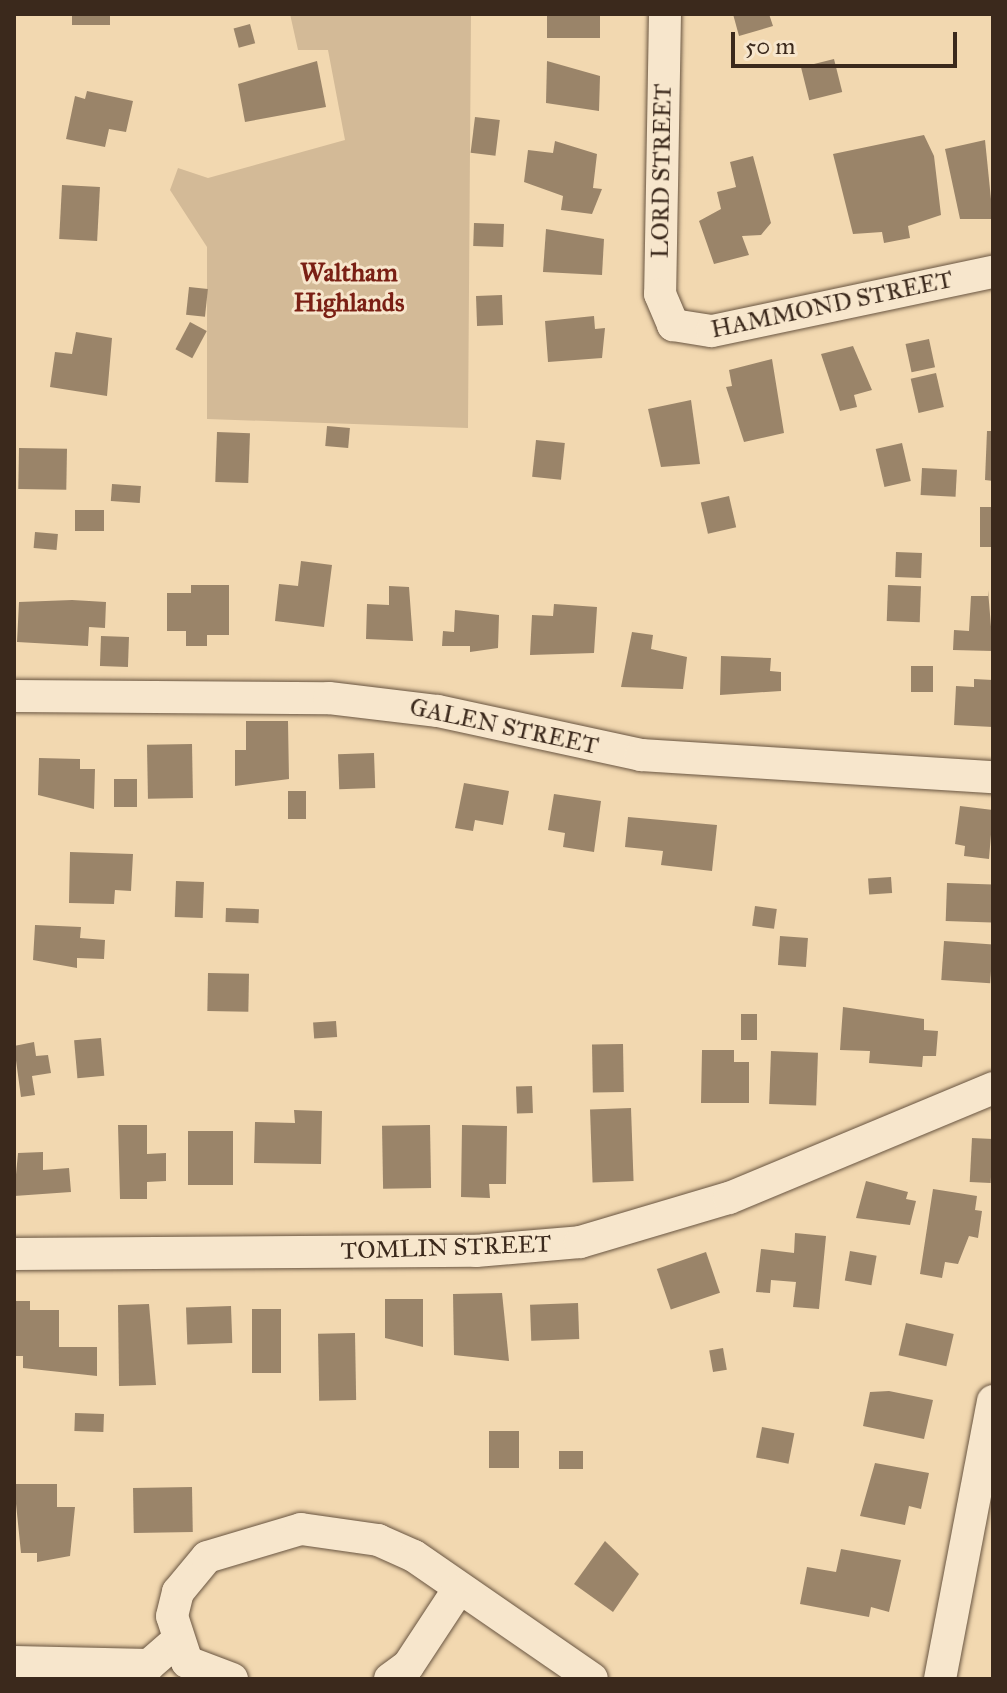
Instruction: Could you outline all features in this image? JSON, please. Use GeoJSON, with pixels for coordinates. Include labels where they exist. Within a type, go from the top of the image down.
{"type":"FeatureCollection","features":[{"type":"Feature","properties":{"kind":"street","name":"LORD STREET"},"geometry":{"type":"LineString","coordinates":[[665,14],[660,294],[673,325]]}},
{"type":"Feature","properties":{"kind":"street","name":"HAMMOND STREET"},"geometry":{"type":"LineString","coordinates":[[673,325],[712,331],[993,272]]}},
{"type":"Feature","properties":{"kind":"street","name":"GALEN STREET"},"geometry":{"type":"LineString","coordinates":[[14,696],[354,700],[641,755],[993,777]]}},
{"type":"Feature","properties":{"kind":"street","name":"TOMLIN STREET"},"geometry":{"type":"LineString","coordinates":[[14,1254],[476,1251],[580,1242],[729,1198],[993,1088]]}},
{"type":"Feature","properties":{"kind":"street"},"geometry":{"type":"LineString","coordinates":[[940,1679],[989,1441],[993,1401]]}},
{"type":"Feature","properties":{"kind":"street"},"geometry":{"type":"LineString","coordinates":[[232,1679],[187,1662],[175,1642],[172,1616],[189,1572],[218,1552],[269,1534],[301,1529],[378,1540],[592,1679]]}},
{"type":"Feature","properties":{"kind":"street"},"geometry":{"type":"LineString","coordinates":[[390,1679],[408,1666],[458,1590]]}},
{"type":"Feature","properties":{"kind":"street"},"geometry":{"type":"LineString","coordinates":[[14,1662],[149,1665],[175,1642]]}},
{"type":"Feature","properties":{"kind":"shaded area"},"geometry":{"type":"Polygon","coordinates":[[[290,14],[471,14],[468,428],[207,419],[207,247],[170,190],[178,168],[208,178],[345,140],[328,50],[298,50],[290,14]]]}},
{"type":"Feature","properties":{"kind":"building"},"geometry":{"type":"Polygon","coordinates":[[[72,14],[110,14],[110,25],[72,25],[72,14]]]}},
{"type":"Feature","properties":{"kind":"building"},"geometry":{"type":"Polygon","coordinates":[[[547,14],[600,14],[600,38],[547,38],[547,14]]]}},
{"type":"Feature","properties":{"kind":"building"},"geometry":{"type":"Polygon","coordinates":[[[733,14],[769,14],[773,26],[739,36],[733,14]]]}},
{"type":"Feature","properties":{"kind":"building"},"geometry":{"type":"Polygon","coordinates":[[[250,24],[255,43],[239,48],[234,28],[250,24]]]}},
{"type":"Feature","properties":{"kind":"building"},"geometry":{"type":"Polygon","coordinates":[[[834,59],[842,92],[809,100],[801,67],[834,59]]]}},
{"type":"Feature","properties":{"kind":"building"},"geometry":{"type":"Polygon","coordinates":[[[317,61],[326,107],[245,122],[238,84],[317,61]]]}},
{"type":"Feature","properties":{"kind":"building"},"geometry":{"type":"Polygon","coordinates":[[[547,61],[600,76],[599,111],[546,103],[547,61]]]}},
{"type":"Feature","properties":{"kind":"building"},"geometry":{"type":"Polygon","coordinates":[[[87,91],[133,101],[126,132],[109,129],[105,147],[66,139],[75,96],[85,99],[87,91]]]}},
{"type":"Feature","properties":{"kind":"building"},"geometry":{"type":"Polygon","coordinates":[[[475,117],[500,120],[495,156],[471,153],[475,117]]]}},
{"type":"Feature","properties":{"kind":"building"},"geometry":{"type":"Polygon","coordinates":[[[924,135],[934,156],[941,215],[908,226],[910,238],[884,243],[882,232],[853,234],[833,154],[924,135]]]}},
{"type":"Feature","properties":{"kind":"building"},"geometry":{"type":"Polygon","coordinates":[[[985,140],[993,219],[960,219],[945,149],[985,140]]]}},
{"type":"Feature","properties":{"kind":"building"},"geometry":{"type":"Polygon","coordinates":[[[555,141],[597,154],[593,188],[602,189],[592,214],[561,210],[563,196],[524,182],[528,150],[553,153],[555,141]]]}},
{"type":"Feature","properties":{"kind":"building"},"geometry":{"type":"Polygon","coordinates":[[[753,156],[771,223],[761,235],[742,236],[749,255],[714,264],[699,221],[721,209],[717,192],[736,187],[730,162],[753,156]]]}},
{"type":"Feature","properties":{"kind":"building"},"geometry":{"type":"Polygon","coordinates":[[[62,185],[100,187],[97,241],[59,239],[62,185]]]}},
{"type":"Feature","properties":{"kind":"building"},"geometry":{"type":"Polygon","coordinates":[[[474,223],[504,224],[503,247],[473,246],[474,223]]]}},
{"type":"Feature","properties":{"kind":"building"},"geometry":{"type":"Polygon","coordinates":[[[546,229],[604,239],[602,275],[543,272],[546,229]]]}},
{"type":"Feature","properties":{"kind":"building"},"geometry":{"type":"Polygon","coordinates":[[[189,287],[208,289],[205,317],[186,315],[189,287]]]}},
{"type":"Feature","properties":{"kind":"building"},"geometry":{"type":"Polygon","coordinates":[[[502,295],[503,325],[477,326],[476,296],[502,295]]]}},
{"type":"Feature","properties":{"kind":"building"},"geometry":{"type":"Polygon","coordinates":[[[594,316],[595,329],[605,328],[602,358],[548,362],[545,321],[594,316]]]}},
{"type":"Feature","properties":{"kind":"building"},"geometry":{"type":"Polygon","coordinates":[[[190,322],[207,331],[192,358],[175,349],[190,322]]]}},
{"type":"Feature","properties":{"kind":"building"},"geometry":{"type":"Polygon","coordinates":[[[76,332],[112,338],[107,396],[50,387],[55,352],[72,354],[76,332]]]}},
{"type":"Feature","properties":{"kind":"building"},"geometry":{"type":"Polygon","coordinates":[[[929,339],[935,367],[912,372],[906,344],[929,339]]]}},
{"type":"Feature","properties":{"kind":"building"},"geometry":{"type":"Polygon","coordinates":[[[853,346],[872,390],[854,395],[857,407],[840,411],[821,354],[853,346]]]}},
{"type":"Feature","properties":{"kind":"building"},"geometry":{"type":"Polygon","coordinates":[[[772,359],[784,433],[744,442],[726,387],[732,386],[729,370],[772,359]]]}},
{"type":"Feature","properties":{"kind":"building"},"geometry":{"type":"Polygon","coordinates":[[[936,373],[944,407],[919,413],[911,379],[936,373]]]}},
{"type":"Feature","properties":{"kind":"building"},"geometry":{"type":"Polygon","coordinates":[[[691,400],[700,464],[661,467],[648,409],[691,400]]]}},
{"type":"Feature","properties":{"kind":"building"},"geometry":{"type":"Polygon","coordinates":[[[327,426],[350,428],[348,448],[325,446],[327,426]]]}},
{"type":"Feature","properties":{"kind":"building"},"geometry":{"type":"Polygon","coordinates":[[[987,431],[993,431],[993,481],[985,480],[987,431]]]}},
{"type":"Feature","properties":{"kind":"building"},"geometry":{"type":"Polygon","coordinates":[[[217,432],[250,433],[248,483],[215,482],[217,432]]]}},
{"type":"Feature","properties":{"kind":"building"},"geometry":{"type":"Polygon","coordinates":[[[536,440],[565,443],[561,480],[532,477],[536,440]]]}},
{"type":"Feature","properties":{"kind":"building"},"geometry":{"type":"Polygon","coordinates":[[[902,443],[911,481],[884,487],[876,449],[902,443]]]}},
{"type":"Feature","properties":{"kind":"building"},"geometry":{"type":"Polygon","coordinates":[[[19,448],[67,449],[66,490],[18,489],[19,448]]]}},
{"type":"Feature","properties":{"kind":"building"},"geometry":{"type":"Polygon","coordinates":[[[922,468],[957,470],[956,497],[921,495],[922,468]]]}},
{"type":"Feature","properties":{"kind":"building"},"geometry":{"type":"Polygon","coordinates":[[[112,484],[141,486],[140,503],[111,501],[112,484]]]}},
{"type":"Feature","properties":{"kind":"building"},"geometry":{"type":"Polygon","coordinates":[[[729,496],[736,527],[708,534],[701,503],[729,496]]]}},
{"type":"Feature","properties":{"kind":"building"},"geometry":{"type":"Polygon","coordinates":[[[980,507],[993,507],[993,547],[980,547],[980,507]]]}},
{"type":"Feature","properties":{"kind":"building"},"geometry":{"type":"Polygon","coordinates":[[[75,510],[104,510],[104,531],[75,531],[75,510]]]}},
{"type":"Feature","properties":{"kind":"building"},"geometry":{"type":"Polygon","coordinates":[[[35,532],[58,534],[57,550],[34,548],[35,532]]]}},
{"type":"Feature","properties":{"kind":"building"},"geometry":{"type":"Polygon","coordinates":[[[896,552],[922,553],[921,578],[895,577],[896,552]]]}},
{"type":"Feature","properties":{"kind":"building"},"geometry":{"type":"Polygon","coordinates":[[[301,561],[332,565],[324,627],[275,621],[279,584],[298,586],[301,561]]]}},
{"type":"Feature","properties":{"kind":"building"},"geometry":{"type":"Polygon","coordinates":[[[191,585],[229,585],[229,635],[207,635],[207,646],[186,646],[186,631],[167,631],[167,593],[191,593],[191,585]]]}},
{"type":"Feature","properties":{"kind":"building"},"geometry":{"type":"Polygon","coordinates":[[[888,585],[921,586],[920,622],[887,621],[888,585]]]}},
{"type":"Feature","properties":{"kind":"building"},"geometry":{"type":"Polygon","coordinates":[[[389,586],[409,587],[413,641],[366,639],[367,604],[389,605],[389,586]]]}},
{"type":"Feature","properties":{"kind":"building"},"geometry":{"type":"Polygon","coordinates":[[[988,590],[993,651],[953,650],[954,630],[969,631],[971,596],[988,596],[988,590]]]}},
{"type":"Feature","properties":{"kind":"building"},"geometry":{"type":"Polygon","coordinates":[[[19,602],[106,602],[105,628],[89,627],[88,646],[17,642],[19,602]]]}},
{"type":"Feature","properties":{"kind":"building"},"geometry":{"type":"Polygon","coordinates":[[[554,604],[597,607],[594,653],[530,655],[532,615],[553,616],[554,604]]]}},
{"type":"Feature","properties":{"kind":"building"},"geometry":{"type":"Polygon","coordinates":[[[455,610],[499,615],[498,648],[470,652],[470,646],[442,646],[443,631],[454,632],[455,610]]]}},
{"type":"Feature","properties":{"kind":"building"},"geometry":{"type":"Polygon","coordinates":[[[632,632],[653,635],[651,649],[687,657],[683,689],[621,687],[632,632]]]}},
{"type":"Feature","properties":{"kind":"building"},"geometry":{"type":"Polygon","coordinates":[[[101,636],[129,637],[128,667],[100,666],[101,636]]]}},
{"type":"Feature","properties":{"kind":"building"},"geometry":{"type":"Polygon","coordinates":[[[721,656],[771,658],[770,671],[781,672],[781,691],[720,695],[721,656]]]}},
{"type":"Feature","properties":{"kind":"building"},"geometry":{"type":"Polygon","coordinates":[[[911,666],[933,666],[933,692],[911,692],[911,666]]]}},
{"type":"Feature","properties":{"kind":"building"},"geometry":{"type":"Polygon","coordinates":[[[974,679],[993,680],[993,727],[954,725],[956,686],[974,687],[974,679]]]}},
{"type":"Feature","properties":{"kind":"building"},"geometry":{"type":"Polygon","coordinates":[[[246,721],[288,721],[289,779],[235,786],[235,750],[246,750],[246,721]]]}},
{"type":"Feature","properties":{"kind":"building"},"geometry":{"type":"Polygon","coordinates":[[[192,744],[193,798],[148,799],[147,745],[192,744]]]}},
{"type":"Feature","properties":{"kind":"building"},"geometry":{"type":"Polygon","coordinates":[[[374,753],[375,788],[339,789],[338,754],[374,753]]]}},
{"type":"Feature","properties":{"kind":"building"},"geometry":{"type":"Polygon","coordinates":[[[39,758],[80,759],[80,769],[95,769],[94,809],[38,795],[39,758]]]}},
{"type":"Feature","properties":{"kind":"building"},"geometry":{"type":"Polygon","coordinates":[[[114,779],[137,779],[137,807],[114,807],[114,779]]]}},
{"type":"Feature","properties":{"kind":"building"},"geometry":{"type":"Polygon","coordinates":[[[464,783],[509,791],[503,825],[475,820],[473,831],[455,828],[464,783]]]}},
{"type":"Feature","properties":{"kind":"building"},"geometry":{"type":"Polygon","coordinates":[[[288,791],[306,791],[306,819],[288,819],[288,791]]]}},
{"type":"Feature","properties":{"kind":"building"},"geometry":{"type":"Polygon","coordinates":[[[554,794],[601,801],[594,852],[563,847],[565,833],[548,830],[554,794]]]}},
{"type":"Feature","properties":{"kind":"building"},"geometry":{"type":"Polygon","coordinates":[[[960,806],[993,810],[989,859],[964,856],[965,846],[955,844],[960,806]]]}},
{"type":"Feature","properties":{"kind":"building"},"geometry":{"type":"Polygon","coordinates":[[[628,817],[717,825],[712,871],[661,865],[663,851],[625,847],[628,817]]]}},
{"type":"Feature","properties":{"kind":"building"},"geometry":{"type":"Polygon","coordinates":[[[70,852],[133,854],[131,891],[115,890],[114,904],[69,903],[70,852]]]}},
{"type":"Feature","properties":{"kind":"building"},"geometry":{"type":"Polygon","coordinates":[[[891,877],[892,893],[869,895],[868,879],[891,877]]]}},
{"type":"Feature","properties":{"kind":"building"},"geometry":{"type":"Polygon","coordinates":[[[176,881],[204,882],[203,918],[175,917],[176,881]]]}},
{"type":"Feature","properties":{"kind":"building"},"geometry":{"type":"Polygon","coordinates":[[[947,883],[993,885],[992,923],[946,921],[947,883]]]}},
{"type":"Feature","properties":{"kind":"building"},"geometry":{"type":"Polygon","coordinates":[[[755,906],[777,909],[774,929],[752,926],[755,906]]]}},
{"type":"Feature","properties":{"kind":"building"},"geometry":{"type":"Polygon","coordinates":[[[226,908],[259,909],[258,923],[226,922],[226,908]]]}},
{"type":"Feature","properties":{"kind":"building"},"geometry":{"type":"Polygon","coordinates":[[[35,925],[81,927],[80,938],[105,940],[104,959],[77,958],[77,968],[33,960],[35,925]]]}},
{"type":"Feature","properties":{"kind":"building"},"geometry":{"type":"Polygon","coordinates":[[[780,936],[808,938],[806,967],[778,965],[780,936]]]}},
{"type":"Feature","properties":{"kind":"building"},"geometry":{"type":"Polygon","coordinates":[[[944,941],[993,944],[990,983],[941,980],[944,941]]]}},
{"type":"Feature","properties":{"kind":"building"},"geometry":{"type":"Polygon","coordinates":[[[208,973],[249,974],[248,1012],[207,1011],[208,973]]]}},
{"type":"Feature","properties":{"kind":"building"},"geometry":{"type":"Polygon","coordinates":[[[843,1007],[924,1019],[924,1030],[938,1031],[936,1056],[923,1056],[922,1067],[869,1063],[870,1051],[840,1050],[843,1007]]]}},
{"type":"Feature","properties":{"kind":"building"},"geometry":{"type":"Polygon","coordinates":[[[741,1014],[757,1014],[757,1040],[741,1040],[741,1014]]]}},
{"type":"Feature","properties":{"kind":"building"},"geometry":{"type":"Polygon","coordinates":[[[336,1021],[337,1037],[314,1039],[313,1023],[336,1021]]]}},
{"type":"Feature","properties":{"kind":"building"},"geometry":{"type":"Polygon","coordinates":[[[101,1038],[104,1076],[77,1078],[74,1040],[101,1038]]]}},
{"type":"Feature","properties":{"kind":"building"},"geometry":{"type":"Polygon","coordinates":[[[34,1042],[36,1056],[48,1055],[51,1073],[32,1076],[35,1095],[21,1097],[14,1046],[34,1042]]]}},
{"type":"Feature","properties":{"kind":"building"},"geometry":{"type":"Polygon","coordinates":[[[623,1044],[624,1092],[593,1093],[592,1045],[623,1044]]]}},
{"type":"Feature","properties":{"kind":"building"},"geometry":{"type":"Polygon","coordinates":[[[702,1050],[734,1050],[734,1062],[749,1062],[749,1103],[701,1103],[702,1050]]]}},
{"type":"Feature","properties":{"kind":"building"},"geometry":{"type":"Polygon","coordinates":[[[771,1051],[818,1053],[816,1106],[769,1104],[771,1051]]]}},
{"type":"Feature","properties":{"kind":"building"},"geometry":{"type":"Polygon","coordinates":[[[532,1086],[533,1113],[517,1114],[516,1087],[532,1086]]]}},
{"type":"Feature","properties":{"kind":"building"},"geometry":{"type":"Polygon","coordinates":[[[631,1108],[634,1181],[593,1182],[590,1109],[631,1108]]]}},
{"type":"Feature","properties":{"kind":"building"},"geometry":{"type":"Polygon","coordinates":[[[294,1110],[322,1111],[321,1164],[254,1163],[255,1122],[295,1123],[294,1110]]]}},
{"type":"Feature","properties":{"kind":"building"},"geometry":{"type":"Polygon","coordinates":[[[118,1125],[147,1125],[147,1154],[166,1153],[166,1181],[147,1182],[147,1199],[120,1199],[118,1125]]]}},
{"type":"Feature","properties":{"kind":"building"},"geometry":{"type":"Polygon","coordinates":[[[430,1125],[431,1188],[383,1189],[382,1126],[430,1125]]]}},
{"type":"Feature","properties":{"kind":"building"},"geometry":{"type":"Polygon","coordinates":[[[462,1125],[507,1126],[506,1184],[489,1184],[490,1198],[461,1197],[462,1125]]]}},
{"type":"Feature","properties":{"kind":"building"},"geometry":{"type":"Polygon","coordinates":[[[188,1131],[233,1131],[233,1185],[188,1185],[188,1131]]]}},
{"type":"Feature","properties":{"kind":"building"},"geometry":{"type":"Polygon","coordinates":[[[972,1138],[993,1139],[991,1183],[970,1182],[972,1138]]]}},
{"type":"Feature","properties":{"kind":"building"},"geometry":{"type":"Polygon","coordinates":[[[43,1152],[43,1170],[69,1168],[71,1192],[14,1196],[18,1153],[43,1152]]]}},
{"type":"Feature","properties":{"kind":"building"},"geometry":{"type":"Polygon","coordinates":[[[866,1181],[908,1192],[906,1199],[916,1201],[910,1225],[856,1218],[866,1181]]]}},
{"type":"Feature","properties":{"kind":"building"},"geometry":{"type":"Polygon","coordinates":[[[933,1189],[977,1196],[975,1210],[982,1211],[978,1238],[969,1236],[958,1264],[945,1262],[942,1278],[920,1274],[933,1189]]]}},
{"type":"Feature","properties":{"kind":"building"},"geometry":{"type":"Polygon","coordinates":[[[795,1233],[826,1236],[819,1309],[793,1307],[796,1282],[771,1280],[770,1293],[756,1292],[761,1249],[794,1253],[795,1233]]]}},
{"type":"Feature","properties":{"kind":"building"},"geometry":{"type":"Polygon","coordinates":[[[850,1251],[877,1256],[871,1285],[845,1281],[850,1251]]]}},
{"type":"Feature","properties":{"kind":"building"},"geometry":{"type":"Polygon","coordinates":[[[706,1252],[720,1293],[671,1310],[657,1269],[706,1252]]]}},
{"type":"Feature","properties":{"kind":"building"},"geometry":{"type":"Polygon","coordinates":[[[502,1293],[509,1361],[454,1355],[453,1294],[502,1293]]]}},
{"type":"Feature","properties":{"kind":"building"},"geometry":{"type":"Polygon","coordinates":[[[385,1299],[423,1299],[423,1347],[385,1338],[385,1299]]]}},
{"type":"Feature","properties":{"kind":"building"},"geometry":{"type":"Polygon","coordinates":[[[14,1301],[30,1301],[30,1310],[59,1310],[59,1347],[97,1347],[97,1376],[23,1368],[23,1356],[14,1356],[14,1301]]]}},
{"type":"Feature","properties":{"kind":"building"},"geometry":{"type":"Polygon","coordinates":[[[578,1303],[579,1339],[531,1341],[530,1305],[578,1303]]]}},
{"type":"Feature","properties":{"kind":"building"},"geometry":{"type":"Polygon","coordinates":[[[149,1304],[156,1385],[119,1386],[118,1305],[149,1304]]]}},
{"type":"Feature","properties":{"kind":"building"},"geometry":{"type":"Polygon","coordinates":[[[231,1306],[232,1343],[187,1345],[186,1308],[231,1306]]]}},
{"type":"Feature","properties":{"kind":"building"},"geometry":{"type":"Polygon","coordinates":[[[252,1309],[281,1309],[281,1373],[252,1373],[252,1309]]]}},
{"type":"Feature","properties":{"kind":"building"},"geometry":{"type":"Polygon","coordinates":[[[906,1323],[954,1334],[946,1366],[899,1355],[906,1323]]]}},
{"type":"Feature","properties":{"kind":"building"},"geometry":{"type":"Polygon","coordinates":[[[355,1333],[356,1400],[319,1401],[318,1334],[355,1333]]]}},
{"type":"Feature","properties":{"kind":"building"},"geometry":{"type":"Polygon","coordinates":[[[723,1348],[727,1370],[713,1372],[709,1350],[723,1348]]]}},
{"type":"Feature","properties":{"kind":"building"},"geometry":{"type":"Polygon","coordinates":[[[889,1391],[933,1400],[924,1439],[863,1426],[870,1392],[889,1391]]]}},
{"type":"Feature","properties":{"kind":"building"},"geometry":{"type":"Polygon","coordinates":[[[75,1413],[104,1414],[103,1432],[74,1431],[75,1413]]]}},
{"type":"Feature","properties":{"kind":"building"},"geometry":{"type":"Polygon","coordinates":[[[762,1427],[794,1433],[788,1464],[756,1457],[762,1427]]]}},
{"type":"Feature","properties":{"kind":"building"},"geometry":{"type":"Polygon","coordinates":[[[489,1431],[519,1431],[519,1468],[489,1468],[489,1431]]]}},
{"type":"Feature","properties":{"kind":"building"},"geometry":{"type":"Polygon","coordinates":[[[559,1451],[583,1451],[583,1469],[559,1469],[559,1451]]]}},
{"type":"Feature","properties":{"kind":"building"},"geometry":{"type":"Polygon","coordinates":[[[875,1463],[929,1473],[921,1509],[909,1506],[905,1525],[860,1516],[875,1463]]]}},
{"type":"Feature","properties":{"kind":"building"},"geometry":{"type":"Polygon","coordinates":[[[14,1484],[57,1484],[57,1507],[75,1507],[70,1556],[37,1562],[37,1553],[21,1553],[14,1484]]]}},
{"type":"Feature","properties":{"kind":"building"},"geometry":{"type":"Polygon","coordinates":[[[192,1487],[193,1532],[134,1533],[133,1488],[192,1487]]]}},
{"type":"Feature","properties":{"kind":"building"},"geometry":{"type":"Polygon","coordinates":[[[605,1541],[639,1574],[613,1612],[574,1584],[605,1541]]]}},
{"type":"Feature","properties":{"kind":"building"},"geometry":{"type":"Polygon","coordinates":[[[841,1549],[901,1560],[889,1612],[871,1607],[869,1617],[800,1604],[807,1567],[836,1572],[841,1549]]]}},
{"type":"Feature","properties":{"kind":"district","name":"Waltham Highlands"},"geometry":{"type":"Point","coordinates":[349,288]}}]}
